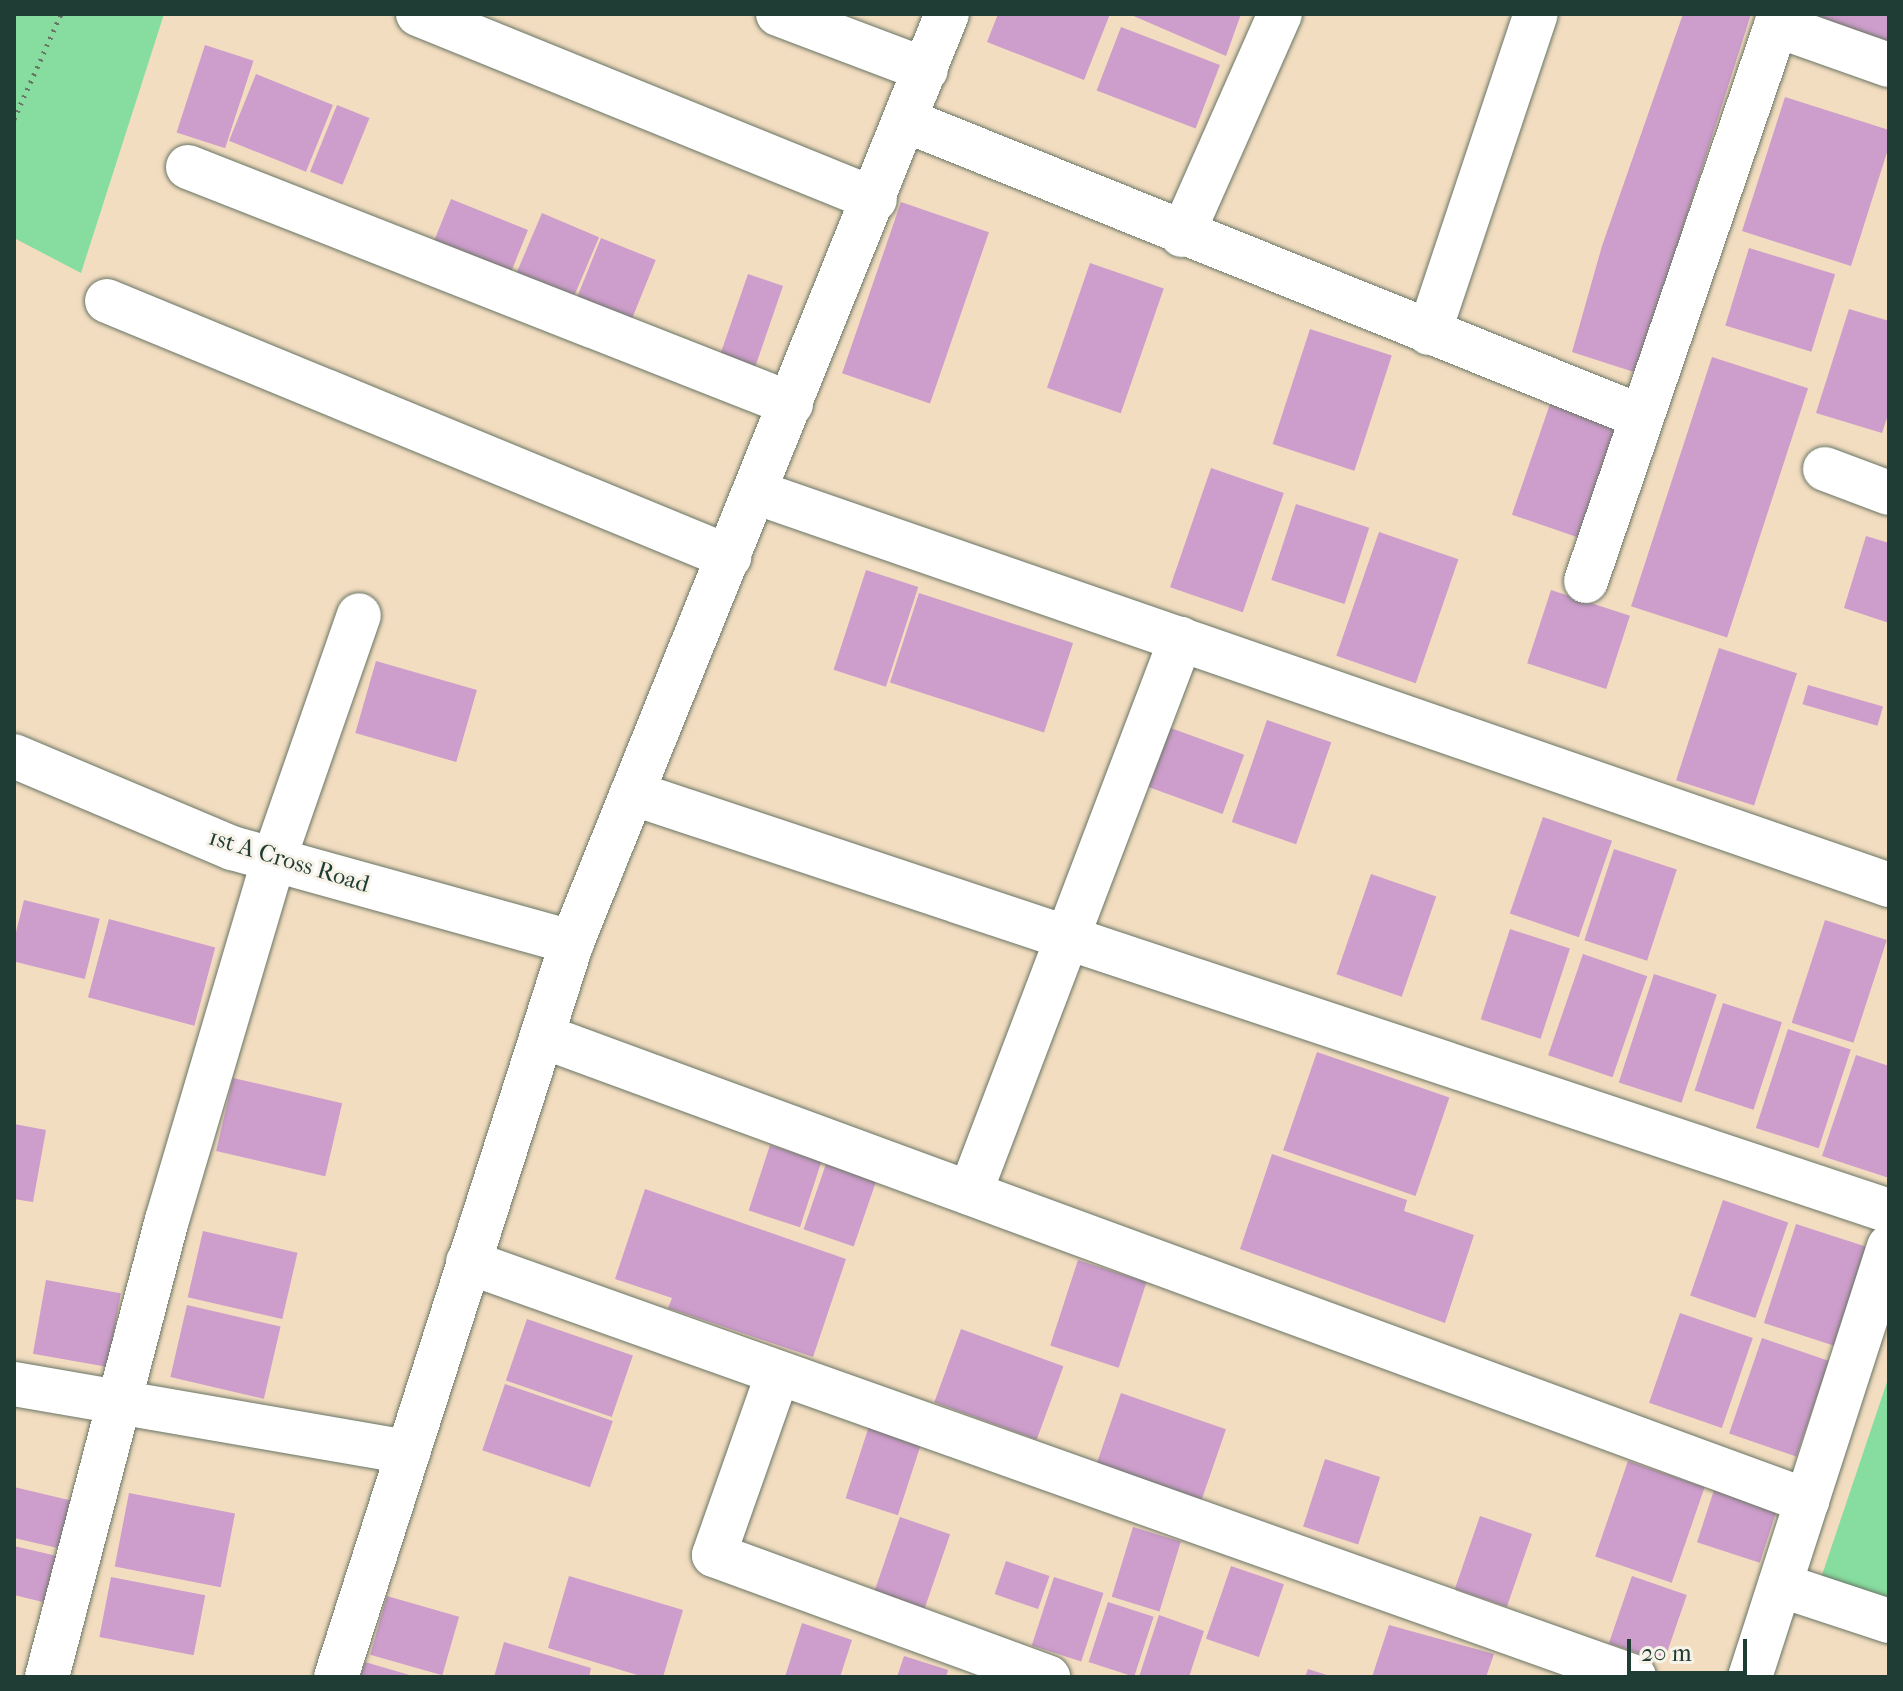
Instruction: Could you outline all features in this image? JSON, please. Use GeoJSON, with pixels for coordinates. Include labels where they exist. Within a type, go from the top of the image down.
{"type":"FeatureCollection","features":[{"type":"Feature","properties":{"kind":"street"},"geometry":{"type":"LineString","coordinates":[[418,14],[875,200]]}},
{"type":"Feature","properties":{"kind":"street"},"geometry":{"type":"LineString","coordinates":[[778,14],[926,70]]}},
{"type":"Feature","properties":{"kind":"street"},"geometry":{"type":"LineString","coordinates":[[336,1677],[572,942],[907,121],[947,14]]}},
{"type":"Feature","properties":{"kind":"street"},"geometry":{"type":"LineString","coordinates":[[1182,235],[1280,14]]}},
{"type":"Feature","properties":{"kind":"street"},"geometry":{"type":"LineString","coordinates":[[1429,333],[1536,14]]}},
{"type":"Feature","properties":{"kind":"street"},"geometry":{"type":"LineString","coordinates":[[1586,581],[1778,20],[1889,65]]}},
{"type":"Feature","properties":{"kind":"street"},"geometry":{"type":"LineString","coordinates":[[907,121],[1182,235],[1642,417]]}},
{"type":"Feature","properties":{"kind":"street"},"geometry":{"type":"LineString","coordinates":[[188,167],[791,404]]}},
{"type":"Feature","properties":{"kind":"street"},"geometry":{"type":"LineString","coordinates":[[107,301],[729,557]]}},
{"type":"Feature","properties":{"kind":"street"},"geometry":{"type":"LineString","coordinates":[[1825,469],[1889,493]]}},
{"type":"Feature","properties":{"kind":"street"},"geometry":{"type":"LineString","coordinates":[[755,492],[1889,885]]}},
{"type":"Feature","properties":{"kind":"street"},"geometry":{"type":"LineString","coordinates":[[47,1677],[122,1401],[167,1220],[274,859],[359,615]]}},
{"type":"Feature","properties":{"kind":"street"},"geometry":{"type":"LineString","coordinates":[[970,1193],[1181,639]]}},
{"type":"Feature","properties":{"kind":"street","name":"1st A Cross Road"},"geometry":{"type":"LineString","coordinates":[[14,757],[232,848],[572,942]]}},
{"type":"Feature","properties":{"kind":"street"},"geometry":{"type":"LineString","coordinates":[[632,793],[1889,1211]]}},
{"type":"Feature","properties":{"kind":"street"},"geometry":{"type":"LineString","coordinates":[[542,1036],[1807,1501]]}},
{"type":"Feature","properties":{"kind":"street"},"geometry":{"type":"LineString","coordinates":[[1750,1677],[1889,1247]]}},
{"type":"Feature","properties":{"kind":"street"},"geometry":{"type":"LineString","coordinates":[[468,1262],[1634,1677]]}},
{"type":"Feature","properties":{"kind":"street"},"geometry":{"type":"LineString","coordinates":[[778,1373],[714,1555],[1048,1677]]}},
{"type":"Feature","properties":{"kind":"street"},"geometry":{"type":"LineString","coordinates":[[14,1384],[408,1452]]}},
{"type":"Feature","properties":{"kind":"street"},"geometry":{"type":"LineString","coordinates":[[1780,1585],[1889,1621]]}},
{"type":"Feature","properties":{"kind":"path"},"geometry":{"type":"LineString","coordinates":[[14,119],[61,14]]}},
{"type":"Feature","properties":{"kind":"green space"},"geometry":{"type":"Polygon","coordinates":[[[14,14],[164,14],[81,273],[14,238],[14,14]]]}},
{"type":"Feature","properties":{"kind":"green space"},"geometry":{"type":"Polygon","coordinates":[[[1889,1376],[1889,1597],[1821,1578],[1889,1376]]]}},
{"type":"Feature","properties":{"kind":"building"},"geometry":{"type":"Polygon","coordinates":[[[998,14],[1110,14],[1084,80],[987,42],[998,14]]]}},
{"type":"Feature","properties":{"kind":"building"},"geometry":{"type":"Polygon","coordinates":[[[1129,14],[1241,14],[1226,56],[1129,14]]]}},
{"type":"Feature","properties":{"kind":"building"},"geometry":{"type":"Polygon","coordinates":[[[1683,14],[1751,14],[1637,373],[1572,352],[1602,246],[1683,14]]]}},
{"type":"Feature","properties":{"kind":"building"},"geometry":{"type":"Polygon","coordinates":[[[1820,14],[1889,14],[1889,41],[1819,19],[1820,14]]]}},
{"type":"Feature","properties":{"kind":"building"},"geometry":{"type":"Polygon","coordinates":[[[1121,27],[1220,65],[1196,128],[1097,90],[1121,27]]]}},
{"type":"Feature","properties":{"kind":"building"},"geometry":{"type":"Polygon","coordinates":[[[205,45],[254,61],[225,148],[177,132],[205,45]]]}},
{"type":"Feature","properties":{"kind":"building"},"geometry":{"type":"Polygon","coordinates":[[[256,74],[333,105],[306,172],[229,141],[256,74]]]}},
{"type":"Feature","properties":{"kind":"building"},"geometry":{"type":"Polygon","coordinates":[[[1785,97],[1889,130],[1889,146],[1851,266],[1742,231],[1785,97]]]}},
{"type":"Feature","properties":{"kind":"building"},"geometry":{"type":"Polygon","coordinates":[[[337,105],[369,118],[342,185],[310,172],[337,105]]]}},
{"type":"Feature","properties":{"kind":"building"},"geometry":{"type":"Polygon","coordinates":[[[451,199],[528,230],[508,280],[431,249],[451,199]]]}},
{"type":"Feature","properties":{"kind":"building"},"geometry":{"type":"Polygon","coordinates":[[[901,202],[989,232],[930,403],[842,373],[901,202]]]}},
{"type":"Feature","properties":{"kind":"building"},"geometry":{"type":"Polygon","coordinates":[[[542,213],[599,237],[571,304],[514,279],[542,213]]]}},
{"type":"Feature","properties":{"kind":"building"},"geometry":{"type":"Polygon","coordinates":[[[601,238],[656,260],[629,327],[574,305],[601,238]]]}},
{"type":"Feature","properties":{"kind":"building"},"geometry":{"type":"Polygon","coordinates":[[[1749,248],[1835,274],[1811,352],[1725,325],[1749,248]]]}},
{"type":"Feature","properties":{"kind":"building"},"geometry":{"type":"Polygon","coordinates":[[[1090,263],[1164,288],[1121,413],[1047,388],[1090,263]]]}},
{"type":"Feature","properties":{"kind":"building"},"geometry":{"type":"Polygon","coordinates":[[[748,274],[783,286],[753,373],[718,361],[748,274]]]}},
{"type":"Feature","properties":{"kind":"building"},"geometry":{"type":"Polygon","coordinates":[[[1849,309],[1889,321],[1889,412],[1882,433],[1816,413],[1849,309]]]}},
{"type":"Feature","properties":{"kind":"building"},"geometry":{"type":"Polygon","coordinates":[[[1310,329],[1392,356],[1354,471],[1273,444],[1310,329]]]}},
{"type":"Feature","properties":{"kind":"building"},"geometry":{"type":"Polygon","coordinates":[[[1712,357],[1808,388],[1727,637],[1631,606],[1712,357]]]}},
{"type":"Feature","properties":{"kind":"building"},"geometry":{"type":"Polygon","coordinates":[[[1550,404],[1620,428],[1582,539],[1512,515],[1550,404]]]}},
{"type":"Feature","properties":{"kind":"building"},"geometry":{"type":"Polygon","coordinates":[[[1211,468],[1284,493],[1243,612],[1170,587],[1211,468]]]}},
{"type":"Feature","properties":{"kind":"building"},"geometry":{"type":"Polygon","coordinates":[[[1296,504],[1369,528],[1345,604],[1271,580],[1296,504]]]}},
{"type":"Feature","properties":{"kind":"building"},"geometry":{"type":"Polygon","coordinates":[[[1379,532],[1458,559],[1416,683],[1336,656],[1379,532]]]}},
{"type":"Feature","properties":{"kind":"building"},"geometry":{"type":"Polygon","coordinates":[[[1866,536],[1889,543],[1889,623],[1844,608],[1866,536]]]}},
{"type":"Feature","properties":{"kind":"building"},"geometry":{"type":"Polygon","coordinates":[[[866,570],[918,587],[886,687],[834,670],[866,570]]]}},
{"type":"Feature","properties":{"kind":"building"},"geometry":{"type":"Polygon","coordinates":[[[1551,590],[1630,616],[1606,689],[1527,663],[1551,590]]]}},
{"type":"Feature","properties":{"kind":"building"},"geometry":{"type":"Polygon","coordinates":[[[919,593],[1073,643],[1044,732],[890,682],[919,593]]]}},
{"type":"Feature","properties":{"kind":"building"},"geometry":{"type":"Polygon","coordinates":[[[1719,648],[1797,673],[1754,806],[1676,780],[1719,648]]]}},
{"type":"Feature","properties":{"kind":"building"},"geometry":{"type":"Polygon","coordinates":[[[376,661],[477,690],[456,762],[355,733],[376,661]]]}},
{"type":"Feature","properties":{"kind":"building"},"geometry":{"type":"Polygon","coordinates":[[[1808,685],[1883,706],[1877,726],[1802,704],[1808,685]]]}},
{"type":"Feature","properties":{"kind":"building"},"geometry":{"type":"Polygon","coordinates":[[[1267,720],[1331,742],[1296,844],[1232,822],[1267,720]]]}},
{"type":"Feature","properties":{"kind":"building"},"geometry":{"type":"Polygon","coordinates":[[[1168,727],[1244,755],[1223,814],[1146,786],[1168,727]]]}},
{"type":"Feature","properties":{"kind":"building"},"geometry":{"type":"Polygon","coordinates":[[[1543,817],[1612,841],[1579,937],[1510,913],[1543,817]]]}},
{"type":"Feature","properties":{"kind":"building"},"geometry":{"type":"Polygon","coordinates":[[[1614,849],[1677,869],[1647,961],[1584,940],[1614,849]]]}},
{"type":"Feature","properties":{"kind":"building"},"geometry":{"type":"Polygon","coordinates":[[[1371,874],[1436,896],[1402,997],[1336,974],[1371,874]]]}},
{"type":"Feature","properties":{"kind":"building"},"geometry":{"type":"Polygon","coordinates":[[[24,900],[100,919],[85,979],[14,961],[14,940],[24,900]]]}},
{"type":"Feature","properties":{"kind":"building"},"geometry":{"type":"Polygon","coordinates":[[[109,919],[215,947],[194,1026],[88,997],[109,919]]]}},
{"type":"Feature","properties":{"kind":"building"},"geometry":{"type":"Polygon","coordinates":[[[1825,920],[1887,940],[1853,1043],[1792,1023],[1825,920]]]}},
{"type":"Feature","properties":{"kind":"building"},"geometry":{"type":"Polygon","coordinates":[[[1510,929],[1570,948],[1541,1039],[1481,1019],[1510,929]]]}},
{"type":"Feature","properties":{"kind":"building"},"geometry":{"type":"Polygon","coordinates":[[[1583,954],[1647,976],[1612,1077],[1548,1055],[1583,954]]]}},
{"type":"Feature","properties":{"kind":"building"},"geometry":{"type":"Polygon","coordinates":[[[1654,974],[1717,994],[1682,1103],[1619,1082],[1654,974]]]}},
{"type":"Feature","properties":{"kind":"building"},"geometry":{"type":"Polygon","coordinates":[[[1723,1003],[1782,1022],[1754,1110],[1695,1090],[1723,1003]]]}},
{"type":"Feature","properties":{"kind":"building"},"geometry":{"type":"Polygon","coordinates":[[[1788,1029],[1851,1049],[1819,1148],[1756,1128],[1788,1029]]]}},
{"type":"Feature","properties":{"kind":"building"},"geometry":{"type":"Polygon","coordinates":[[[1317,1052],[1449,1098],[1416,1196],[1283,1150],[1317,1052]]]}},
{"type":"Feature","properties":{"kind":"building"},"geometry":{"type":"Polygon","coordinates":[[[1856,1055],[1889,1066],[1889,1178],[1822,1156],[1856,1055]]]}},
{"type":"Feature","properties":{"kind":"building"},"geometry":{"type":"Polygon","coordinates":[[[233,1078],[342,1103],[325,1176],[216,1151],[233,1078]]]}},
{"type":"Feature","properties":{"kind":"building"},"geometry":{"type":"Polygon","coordinates":[[[14,1124],[46,1130],[33,1202],[14,1199],[14,1124]]]}},
{"type":"Feature","properties":{"kind":"building"},"geometry":{"type":"Polygon","coordinates":[[[770,1145],[821,1162],[800,1227],[749,1211],[770,1145]]]}},
{"type":"Feature","properties":{"kind":"building"},"geometry":{"type":"Polygon","coordinates":[[[1272,1154],[1407,1200],[1404,1211],[1474,1235],[1445,1323],[1240,1249],[1272,1154]]]}},
{"type":"Feature","properties":{"kind":"building"},"geometry":{"type":"Polygon","coordinates":[[[826,1164],[876,1181],[854,1246],[804,1229],[826,1164]]]}},
{"type":"Feature","properties":{"kind":"building"},"geometry":{"type":"Polygon","coordinates":[[[645,1189],[846,1259],[813,1357],[668,1308],[672,1298],[615,1279],[645,1189]]]}},
{"type":"Feature","properties":{"kind":"building"},"geometry":{"type":"Polygon","coordinates":[[[1723,1200],[1788,1222],[1755,1318],[1690,1295],[1723,1200]]]}},
{"type":"Feature","properties":{"kind":"building"},"geometry":{"type":"Polygon","coordinates":[[[1796,1224],[1870,1248],[1838,1347],[1764,1323],[1796,1224]]]}},
{"type":"Feature","properties":{"kind":"building"},"geometry":{"type":"Polygon","coordinates":[[[203,1231],[298,1253],[282,1319],[188,1297],[203,1231]]]}},
{"type":"Feature","properties":{"kind":"building"},"geometry":{"type":"Polygon","coordinates":[[[1078,1260],[1146,1282],[1119,1368],[1050,1346],[1078,1260]]]}},
{"type":"Feature","properties":{"kind":"building"},"geometry":{"type":"Polygon","coordinates":[[[46,1280],[121,1293],[108,1367],[33,1354],[46,1280]]]}},
{"type":"Feature","properties":{"kind":"building"},"geometry":{"type":"Polygon","coordinates":[[[187,1305],[281,1327],[264,1399],[170,1377],[187,1305]]]}},
{"type":"Feature","properties":{"kind":"building"},"geometry":{"type":"Polygon","coordinates":[[[1680,1313],[1753,1338],[1722,1428],[1649,1403],[1680,1313]]]}},
{"type":"Feature","properties":{"kind":"building"},"geometry":{"type":"Polygon","coordinates":[[[527,1319],[633,1355],[612,1417],[506,1380],[527,1319]]]}},
{"type":"Feature","properties":{"kind":"building"},"geometry":{"type":"Polygon","coordinates":[[[961,1329],[1063,1366],[1037,1440],[934,1402],[961,1329]]]}},
{"type":"Feature","properties":{"kind":"building"},"geometry":{"type":"Polygon","coordinates":[[[1762,1338],[1829,1361],[1796,1457],[1729,1433],[1762,1338]]]}},
{"type":"Feature","properties":{"kind":"building"},"geometry":{"type":"Polygon","coordinates":[[[505,1384],[613,1421],[590,1487],[482,1450],[505,1384]]]}},
{"type":"Feature","properties":{"kind":"building"},"geometry":{"type":"Polygon","coordinates":[[[1121,1393],[1226,1429],[1202,1500],[1097,1464],[1121,1393]]]}},
{"type":"Feature","properties":{"kind":"building"},"geometry":{"type":"Polygon","coordinates":[[[870,1423],[922,1440],[898,1515],[846,1498],[870,1423]]]}},
{"type":"Feature","properties":{"kind":"building"},"geometry":{"type":"Polygon","coordinates":[[[1325,1459],[1380,1477],[1358,1544],[1303,1527],[1325,1459]]]}},
{"type":"Feature","properties":{"kind":"building"},"geometry":{"type":"Polygon","coordinates":[[[1628,1461],[1705,1487],[1672,1583],[1595,1556],[1628,1461]]]}},
{"type":"Feature","properties":{"kind":"building"},"geometry":{"type":"Polygon","coordinates":[[[14,1487],[73,1501],[62,1549],[14,1538],[14,1487]]]}},
{"type":"Feature","properties":{"kind":"building"},"geometry":{"type":"Polygon","coordinates":[[[1714,1490],[1777,1510],[1760,1563],[1697,1542],[1714,1490]]]}},
{"type":"Feature","properties":{"kind":"building"},"geometry":{"type":"Polygon","coordinates":[[[129,1493],[235,1514],[221,1587],[115,1567],[129,1493]]]}},
{"type":"Feature","properties":{"kind":"building"},"geometry":{"type":"Polygon","coordinates":[[[1480,1516],[1532,1534],[1507,1607],[1455,1589],[1480,1516]]]}},
{"type":"Feature","properties":{"kind":"building"},"geometry":{"type":"Polygon","coordinates":[[[900,1517],[950,1534],[924,1610],[874,1593],[900,1517]]]}},
{"type":"Feature","properties":{"kind":"building"},"geometry":{"type":"Polygon","coordinates":[[[1133,1527],[1181,1542],[1159,1611],[1112,1597],[1133,1527]]]}},
{"type":"Feature","properties":{"kind":"building"},"geometry":{"type":"Polygon","coordinates":[[[14,1546],[57,1556],[47,1603],[14,1595],[14,1546]]]}},
{"type":"Feature","properties":{"kind":"building"},"geometry":{"type":"Polygon","coordinates":[[[1006,1561],[1049,1576],[1038,1609],[995,1594],[1006,1561]]]}},
{"type":"Feature","properties":{"kind":"building"},"geometry":{"type":"Polygon","coordinates":[[[1231,1566],[1284,1584],[1259,1657],[1206,1639],[1231,1566]]]}},
{"type":"Feature","properties":{"kind":"building"},"geometry":{"type":"Polygon","coordinates":[[[569,1576],[683,1610],[663,1677],[644,1677],[548,1648],[569,1576]]]}},
{"type":"Feature","properties":{"kind":"building"},"geometry":{"type":"Polygon","coordinates":[[[1632,1576],[1687,1595],[1664,1662],[1609,1643],[1632,1576]]]}},
{"type":"Feature","properties":{"kind":"building"},"geometry":{"type":"Polygon","coordinates":[[[111,1577],[205,1595],[194,1655],[99,1637],[111,1577]]]}},
{"type":"Feature","properties":{"kind":"building"},"geometry":{"type":"Polygon","coordinates":[[[1054,1577],[1103,1593],[1081,1662],[1032,1645],[1054,1577]]]}},
{"type":"Feature","properties":{"kind":"building"},"geometry":{"type":"Polygon","coordinates":[[[387,1596],[459,1617],[442,1675],[370,1655],[387,1596]]]}},
{"type":"Feature","properties":{"kind":"building"},"geometry":{"type":"Polygon","coordinates":[[[1108,1602],[1154,1617],[1134,1677],[1089,1662],[1108,1602]]]}},
{"type":"Feature","properties":{"kind":"building"},"geometry":{"type":"Polygon","coordinates":[[[1159,1615],[1204,1631],[1189,1677],[1139,1677],[1159,1615]]]}},
{"type":"Feature","properties":{"kind":"building"},"geometry":{"type":"Polygon","coordinates":[[[802,1623],[852,1640],[840,1677],[785,1677],[802,1623]]]}},
{"type":"Feature","properties":{"kind":"building"},"geometry":{"type":"Polygon","coordinates":[[[1389,1625],[1494,1654],[1486,1677],[1372,1677],[1389,1625]]]}},
{"type":"Feature","properties":{"kind":"building"},"geometry":{"type":"Polygon","coordinates":[[[504,1642],[591,1668],[589,1677],[494,1677],[504,1642]]]}},
{"type":"Feature","properties":{"kind":"building"},"geometry":{"type":"Polygon","coordinates":[[[904,1656],[948,1670],[946,1677],[897,1677],[904,1656]]]}},
{"type":"Feature","properties":{"kind":"building"},"geometry":{"type":"Polygon","coordinates":[[[365,1662],[413,1676],[413,1677],[360,1677],[365,1662]]]}},
{"type":"Feature","properties":{"kind":"building"},"geometry":{"type":"Polygon","coordinates":[[[1308,1669],[1330,1676],[1330,1677],[1305,1677],[1308,1669]]]}}]}
